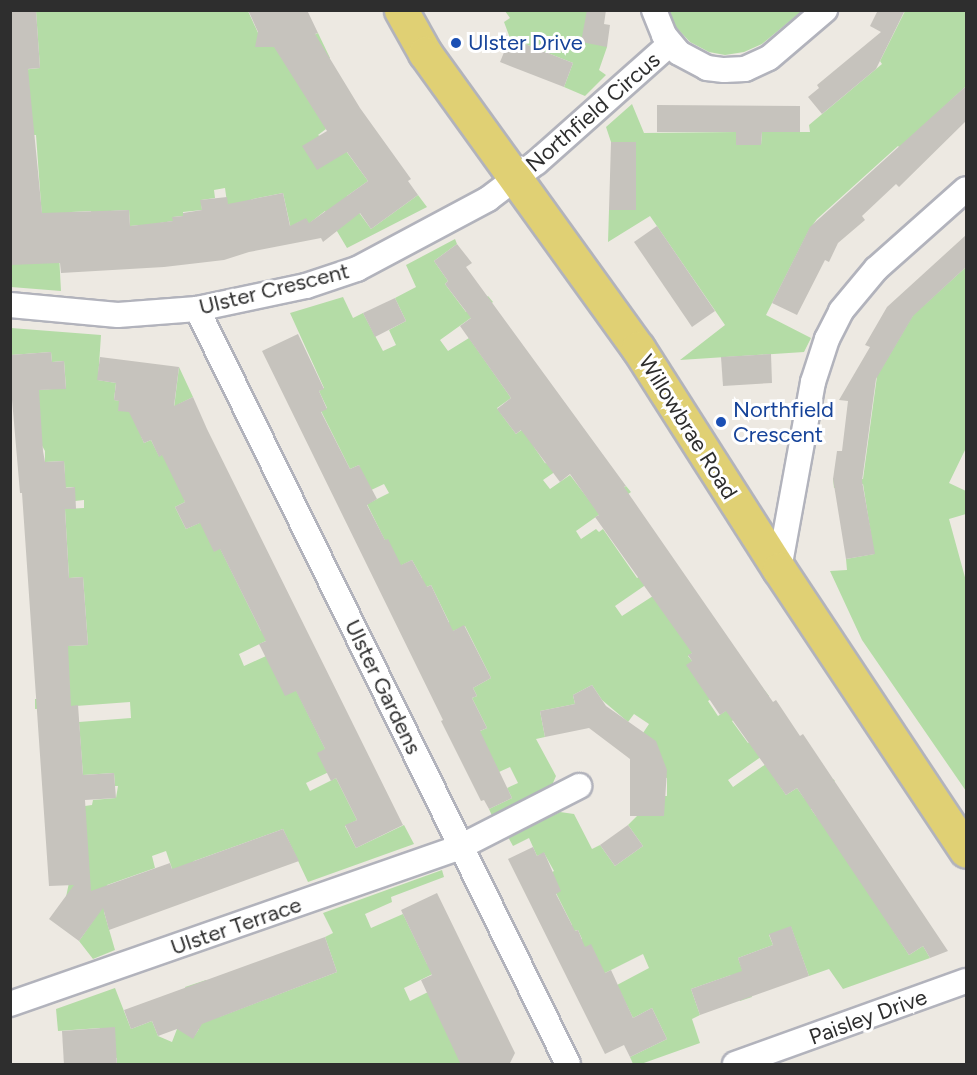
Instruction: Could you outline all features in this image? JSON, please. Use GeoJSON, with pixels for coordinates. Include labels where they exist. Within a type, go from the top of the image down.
{"type":"FeatureCollection","features":[{"type":"Feature","properties":{"kind":"main road","name":"Willowbrae Road"},"geometry":{"type":"LineString","coordinates":[[401,10],[425,53],[638,348],[778,569],[966,850]]}},
{"type":"Feature","properties":{"kind":"street","name":"Northfield Circus"},"geometry":{"type":"LineString","coordinates":[[654,10],[659,25],[670,44],[693,62],[707,68],[724,70],[744,69],[769,58],[825,10]]}},
{"type":"Feature","properties":{"kind":"street","name":"Northfield Circus"},"geometry":{"type":"LineString","coordinates":[[515,179],[670,44]]}},
{"type":"Feature","properties":{"kind":"street","name":"Ulster Crescent"},"geometry":{"type":"LineString","coordinates":[[10,305],[118,315],[197,309],[306,286],[357,269],[478,205],[515,179]]}},
{"type":"Feature","properties":{"kind":"street"},"geometry":{"type":"LineString","coordinates":[[778,569],[813,381],[827,339],[847,303],[876,268],[966,189]]}},
{"type":"Feature","properties":{"kind":"street","name":"Ulster Gardens"},"geometry":{"type":"LineString","coordinates":[[197,309],[568,1065]]}},
{"type":"Feature","properties":{"kind":"street","name":"Ulster Terrace"},"geometry":{"type":"LineString","coordinates":[[10,1004],[460,847],[579,786]]}},
{"type":"Feature","properties":{"kind":"street","name":"Paisley Drive"},"geometry":{"type":"LineString","coordinates":[[735,1065],[966,981]]}},
{"type":"Feature","properties":{"kind":"green space"},"geometry":{"type":"Polygon","coordinates":[[[668,10],[802,11],[762,44],[744,52],[725,55],[709,52],[690,42],[674,25],[668,10]]]}},
{"type":"Feature","properties":{"kind":"green space"},"geometry":{"type":"Polygon","coordinates":[[[36,11],[248,11],[259,35],[276,42],[280,51],[318,33],[330,58],[305,73],[326,129],[318,135],[346,151],[368,181],[347,196],[371,229],[418,195],[427,207],[347,248],[325,211],[311,222],[318,233],[315,235],[306,219],[297,223],[294,243],[283,193],[253,199],[228,210],[225,188],[214,190],[215,198],[201,200],[202,210],[183,212],[183,216],[173,217],[173,221],[160,223],[162,244],[140,225],[130,226],[129,210],[110,211],[93,228],[91,211],[71,212],[74,253],[59,254],[61,291],[11,287],[10,265],[42,218],[36,135],[27,135],[11,71],[40,68],[36,11]]]}},
{"type":"Feature","properties":{"kind":"green space"},"geometry":{"type":"Polygon","coordinates":[[[505,11],[587,11],[607,47],[599,70],[606,75],[585,96],[564,87],[573,63],[510,38],[504,22],[510,18],[505,11]]]}},
{"type":"Feature","properties":{"kind":"green space"},"geometry":{"type":"Polygon","coordinates":[[[905,11],[966,11],[966,86],[900,148],[898,146],[817,219],[809,230],[766,315],[811,338],[804,352],[680,360],[725,325],[650,216],[608,242],[609,210],[636,210],[636,142],[611,142],[606,127],[632,104],[644,133],[736,132],[736,145],[761,145],[762,132],[810,132],[809,125],[882,64],[880,61],[905,11]]]}},
{"type":"Feature","properties":{"kind":"green space"},"geometry":{"type":"Polygon","coordinates":[[[455,239],[457,244],[434,261],[448,281],[445,284],[466,312],[488,296],[493,302],[440,340],[448,351],[469,338],[511,398],[497,408],[504,418],[516,434],[531,423],[534,447],[545,463],[562,467],[543,480],[550,489],[570,475],[595,508],[626,486],[631,492],[576,531],[581,539],[596,529],[599,532],[603,529],[637,578],[657,565],[663,573],[615,606],[622,616],[653,596],[710,640],[688,656],[719,694],[708,701],[718,716],[762,687],[769,696],[732,721],[748,743],[761,734],[772,749],[728,780],[733,787],[776,757],[776,780],[786,795],[797,788],[804,798],[833,779],[835,781],[815,794],[811,809],[816,816],[819,815],[909,955],[923,946],[930,958],[843,989],[829,969],[809,976],[791,927],[769,935],[773,945],[738,958],[752,997],[740,1001],[731,975],[691,989],[700,1015],[692,1019],[700,1043],[641,1064],[633,1064],[630,1057],[667,1039],[652,1008],[633,1018],[617,985],[649,968],[643,954],[597,977],[579,941],[582,939],[578,930],[548,938],[572,925],[547,875],[554,871],[544,853],[537,856],[529,838],[513,846],[508,837],[560,812],[574,814],[592,849],[600,845],[615,866],[643,846],[628,825],[657,796],[667,796],[667,778],[657,777],[643,733],[649,724],[634,714],[628,722],[602,700],[592,685],[573,695],[575,704],[540,711],[545,737],[536,739],[556,776],[550,790],[493,818],[489,809],[512,798],[507,788],[518,783],[510,767],[499,772],[478,732],[487,728],[472,698],[477,696],[473,688],[491,678],[465,626],[446,634],[449,622],[431,585],[407,596],[422,578],[412,560],[398,567],[367,504],[389,493],[384,484],[367,492],[359,465],[350,469],[321,411],[327,408],[319,391],[324,388],[290,313],[343,297],[353,318],[363,313],[383,351],[396,345],[389,330],[406,321],[395,298],[416,287],[406,265],[455,239]]]}},
{"type":"Feature","properties":{"kind":"green space"},"geometry":{"type":"Polygon","coordinates":[[[966,267],[966,448],[949,483],[966,491],[966,514],[949,519],[966,581],[966,791],[862,640],[830,571],[847,570],[846,559],[874,554],[863,484],[834,488],[833,478],[863,479],[877,376],[919,305],[922,307],[966,267]]]}},
{"type":"Feature","properties":{"kind":"green space"},"geometry":{"type":"Polygon","coordinates":[[[11,328],[101,335],[98,380],[116,383],[114,400],[174,408],[179,367],[193,397],[179,404],[141,436],[144,443],[151,440],[159,456],[172,450],[185,502],[175,507],[186,529],[206,520],[261,631],[288,630],[239,654],[244,666],[277,651],[335,769],[306,783],[310,791],[336,778],[357,820],[345,826],[356,848],[404,825],[414,844],[308,882],[283,829],[194,861],[177,883],[166,851],[152,856],[155,868],[107,885],[104,912],[115,950],[93,959],[79,941],[95,918],[66,897],[85,806],[92,805],[93,800],[116,798],[118,786],[115,786],[114,773],[83,775],[79,722],[131,718],[130,702],[35,709],[35,699],[70,696],[67,646],[88,645],[83,577],[69,578],[65,509],[84,508],[84,500],[75,501],[74,487],[47,489],[65,477],[64,461],[45,462],[45,451],[12,392],[66,388],[64,361],[52,362],[51,352],[11,355],[11,328]]]}},
{"type":"Feature","properties":{"kind":"green space"},"geometry":{"type":"Polygon","coordinates":[[[442,870],[444,877],[391,897],[392,902],[365,914],[371,928],[403,914],[427,964],[446,955],[451,965],[404,988],[410,1001],[434,989],[461,1064],[117,1064],[117,1058],[103,1059],[100,1028],[58,1031],[56,1009],[115,988],[131,1029],[152,1021],[158,1036],[172,1042],[177,1029],[182,1027],[195,1035],[199,1029],[198,1021],[185,987],[206,980],[219,1017],[337,972],[325,937],[333,933],[323,913],[442,870]]]}},
{"type":"Feature","properties":{"kind":"building"},"geometry":{"type":"Polygon","coordinates":[[[10,10],[36,10],[40,68],[28,69],[42,213],[129,210],[130,226],[173,221],[172,217],[202,210],[200,200],[227,197],[228,204],[283,193],[290,226],[306,218],[309,223],[368,181],[347,152],[317,170],[302,146],[327,131],[274,47],[255,47],[258,32],[248,10],[307,10],[318,33],[315,34],[360,108],[411,179],[408,181],[418,195],[371,229],[360,213],[323,242],[321,238],[249,252],[224,260],[164,267],[61,273],[60,263],[10,265],[10,10]]]}},
{"type":"Feature","properties":{"kind":"building"},"geometry":{"type":"Polygon","coordinates":[[[587,10],[606,10],[604,24],[610,25],[607,47],[581,42],[587,10]]]}},
{"type":"Feature","properties":{"kind":"building"},"geometry":{"type":"Polygon","coordinates":[[[878,10],[905,10],[876,69],[822,114],[808,97],[819,88],[817,85],[881,32],[870,26],[878,10]]]}},
{"type":"Feature","properties":{"kind":"building"},"geometry":{"type":"Polygon","coordinates":[[[510,38],[573,63],[564,87],[500,62],[510,38]]]}},
{"type":"Feature","properties":{"kind":"building"},"geometry":{"type":"Polygon","coordinates":[[[966,86],[966,121],[899,187],[896,184],[862,216],[865,220],[838,243],[829,262],[825,260],[797,315],[772,303],[810,227],[966,86]]]}},
{"type":"Feature","properties":{"kind":"building"},"geometry":{"type":"Polygon","coordinates":[[[657,105],[800,106],[800,132],[762,132],[761,145],[736,145],[736,132],[657,132],[657,105]]]}},
{"type":"Feature","properties":{"kind":"building"},"geometry":{"type":"Polygon","coordinates":[[[611,142],[636,142],[636,210],[609,210],[611,142]]]}},
{"type":"Feature","properties":{"kind":"building"},"geometry":{"type":"Polygon","coordinates":[[[657,226],[715,311],[692,327],[634,242],[657,226]]]}},
{"type":"Feature","properties":{"kind":"building"},"geometry":{"type":"Polygon","coordinates":[[[966,235],[966,267],[913,316],[876,379],[862,481],[875,554],[846,559],[833,479],[837,451],[842,451],[848,401],[839,400],[870,347],[865,345],[887,307],[966,235]]]}},
{"type":"Feature","properties":{"kind":"building"},"geometry":{"type":"Polygon","coordinates":[[[457,244],[472,263],[466,267],[626,486],[624,487],[773,702],[776,700],[800,736],[803,734],[948,951],[930,958],[923,946],[909,955],[797,788],[786,795],[726,711],[720,715],[686,665],[692,661],[688,655],[692,653],[595,517],[599,515],[570,474],[560,482],[521,430],[516,434],[497,409],[511,398],[460,326],[471,318],[445,284],[448,281],[434,261],[457,244]]]}},
{"type":"Feature","properties":{"kind":"building"},"geometry":{"type":"Polygon","coordinates":[[[395,298],[406,321],[375,337],[363,313],[395,298]]]}},
{"type":"Feature","properties":{"kind":"building"},"geometry":{"type":"Polygon","coordinates":[[[298,334],[324,389],[319,391],[327,409],[321,412],[350,469],[359,465],[377,499],[367,505],[385,540],[388,539],[401,565],[412,560],[427,587],[431,585],[453,631],[464,625],[491,678],[473,688],[477,696],[472,698],[487,728],[480,731],[512,798],[489,809],[484,800],[481,801],[441,721],[443,720],[262,351],[298,334]]]}},
{"type":"Feature","properties":{"kind":"building"},"geometry":{"type":"Polygon","coordinates":[[[51,352],[52,362],[64,361],[66,389],[39,390],[43,451],[45,462],[64,461],[66,488],[75,487],[76,509],[65,509],[69,578],[83,577],[88,645],[68,646],[71,706],[78,705],[83,775],[114,773],[116,798],[85,800],[91,891],[170,863],[172,869],[283,829],[299,861],[109,930],[103,908],[79,941],[49,919],[74,885],[49,886],[22,493],[20,493],[10,376],[10,355],[51,352]]]}},
{"type":"Feature","properties":{"kind":"building"},"geometry":{"type":"Polygon","coordinates":[[[771,354],[772,383],[723,386],[721,357],[771,354]]]}},
{"type":"Feature","properties":{"kind":"building"},"geometry":{"type":"Polygon","coordinates":[[[100,357],[179,367],[174,406],[193,397],[403,825],[356,848],[345,825],[357,820],[336,778],[331,781],[317,753],[325,749],[296,691],[285,696],[259,644],[266,641],[220,549],[214,552],[200,523],[186,529],[175,507],[185,502],[162,455],[159,457],[151,440],[144,443],[129,412],[118,411],[119,401],[114,400],[116,383],[97,380],[100,357]]]}},
{"type":"Feature","properties":{"kind":"building"},"geometry":{"type":"Polygon","coordinates":[[[592,685],[606,706],[656,741],[667,770],[664,816],[630,816],[630,759],[589,728],[545,737],[540,711],[575,704],[573,695],[592,685]]]}},
{"type":"Feature","properties":{"kind":"building"},"geometry":{"type":"Polygon","coordinates":[[[628,825],[643,846],[615,866],[600,845],[628,825]]]}},
{"type":"Feature","properties":{"kind":"building"},"geometry":{"type":"Polygon","coordinates":[[[533,847],[537,856],[544,852],[561,891],[556,894],[575,931],[578,930],[585,947],[591,944],[605,973],[611,970],[633,1018],[652,1008],[667,1039],[630,1057],[624,1045],[605,1054],[508,859],[533,847]]]}},
{"type":"Feature","properties":{"kind":"building"},"geometry":{"type":"Polygon","coordinates":[[[437,893],[515,1053],[509,1065],[461,1065],[421,980],[432,975],[401,910],[437,893]]]}},
{"type":"Feature","properties":{"kind":"building"},"geometry":{"type":"Polygon","coordinates":[[[791,926],[809,976],[700,1015],[691,989],[742,971],[738,958],[773,945],[769,934],[791,926]]]}},
{"type":"Feature","properties":{"kind":"building"},"geometry":{"type":"Polygon","coordinates":[[[325,937],[337,972],[202,1024],[193,1039],[177,1029],[158,1036],[152,1021],[131,1029],[124,1010],[325,937]]]}},
{"type":"Feature","properties":{"kind":"building"},"geometry":{"type":"Polygon","coordinates":[[[115,1027],[117,1065],[64,1065],[62,1031],[115,1027]]]}},
{"type":"Feature","properties":{"kind":"place","name":"Ulster Drive"},"geometry":{"type":"Point","coordinates":[456,43]}},
{"type":"Feature","properties":{"kind":"place","name":"Northfield Crescent"},"geometry":{"type":"Point","coordinates":[721,422]}}]}
